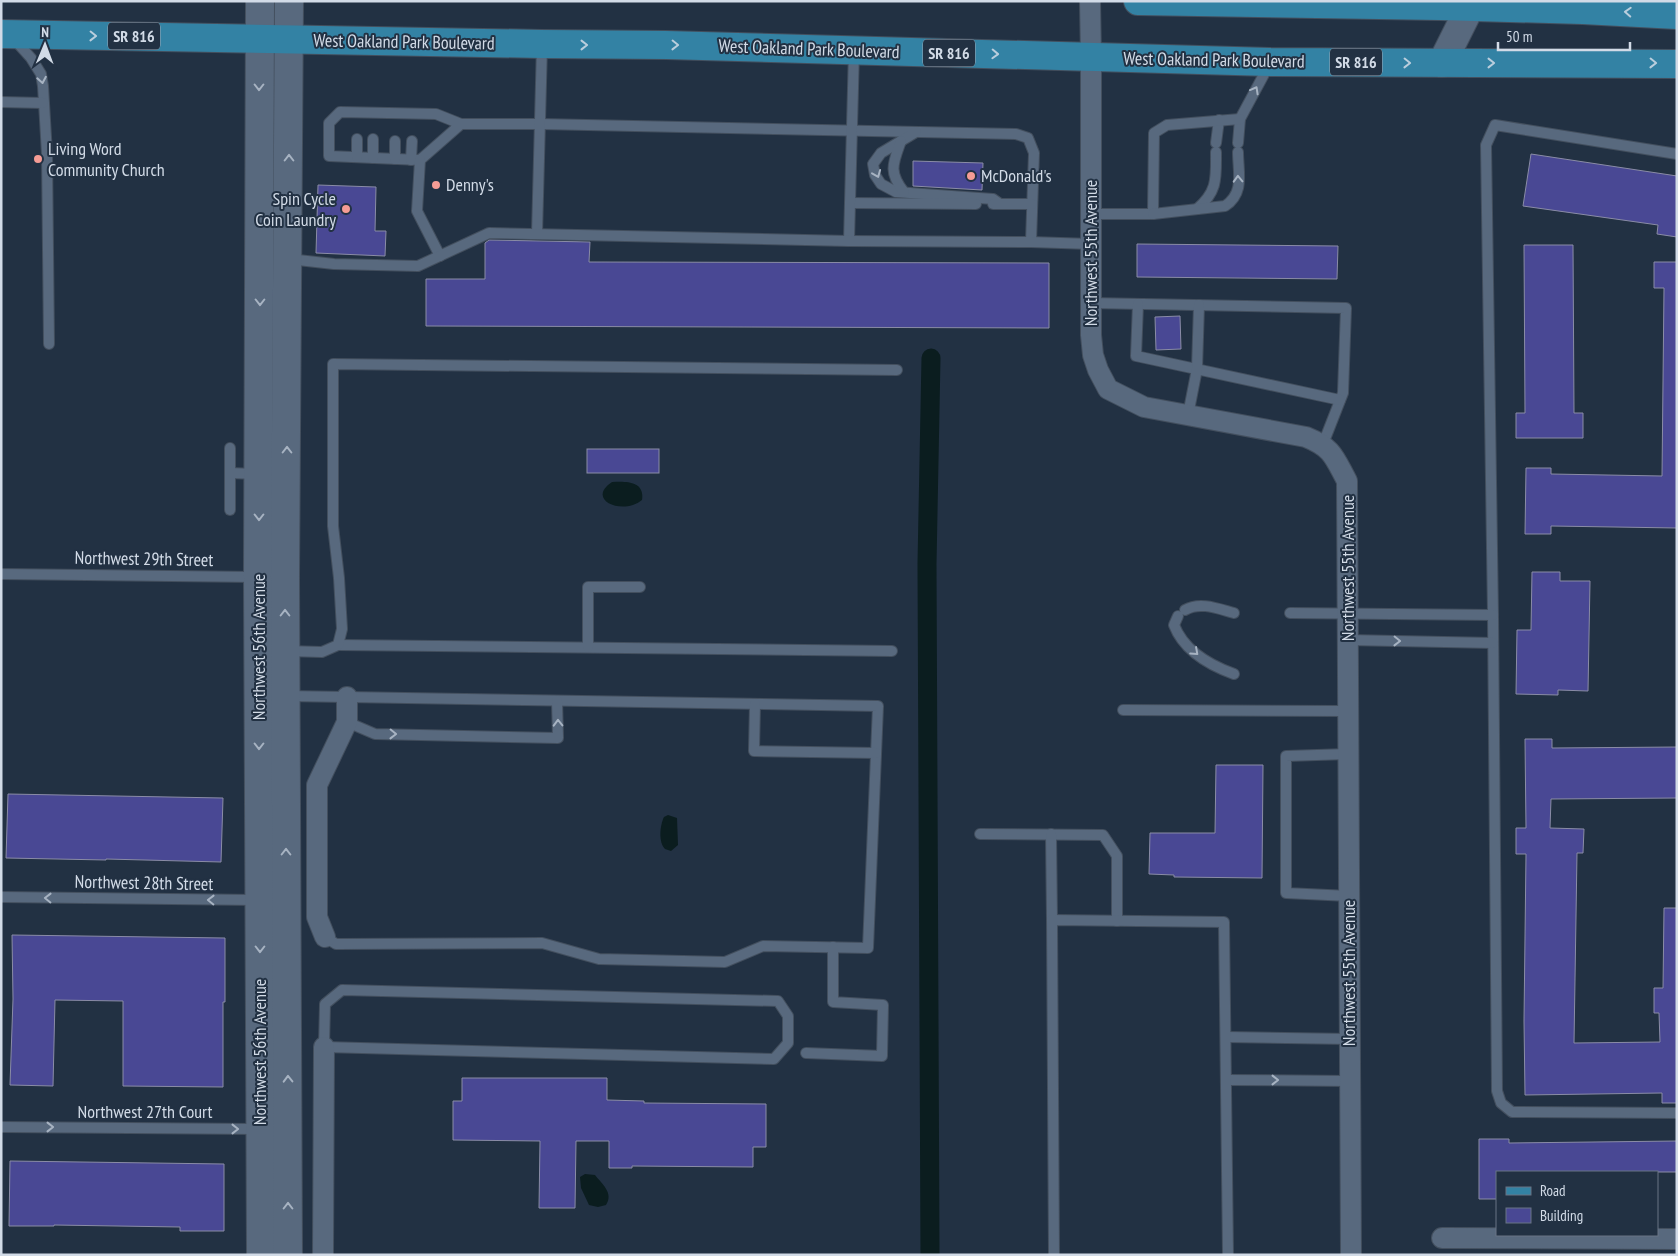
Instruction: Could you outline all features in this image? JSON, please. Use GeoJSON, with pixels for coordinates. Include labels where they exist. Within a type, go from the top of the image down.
{"type":"FeatureCollection","features":[{"type":"Feature","properties":{"kind":"main road"},"geometry":{"type":"LineString","coordinates":[[1138,1],[1576,5],[1677,15]]}},
{"type":"Feature","properties":{"kind":"main road","name":"West Oakland Park Boulevard"},"geometry":{"type":"LineString","coordinates":[[5,35],[666,45],[1270,62],[1677,64]]}},
{"type":"Feature","properties":{"kind":"street","name":"Northwest 56th Avenue"},"geometry":{"type":"LineString","coordinates":[[260,1],[259,39],[271,482],[274,1128],[262,1255]]}},
{"type":"Feature","properties":{"kind":"street","name":"Northwest 56th Avenue"},"geometry":{"type":"LineString","coordinates":[[271,482],[289,259],[289,1]]}},
{"type":"Feature","properties":{"kind":"street","name":"Northwest 55th Avenue"},"geometry":{"type":"LineString","coordinates":[[1090,1],[1091,303],[1093,355],[1108,389],[1144,407],[1306,437],[1324,444],[1334,456],[1347,481],[1351,1255]]}},
{"type":"Feature","properties":{"kind":"street"},"geometry":{"type":"LineString","coordinates":[[1440,4],[1442,64]]}},
{"type":"Feature","properties":{"kind":"street"},"geometry":{"type":"LineString","coordinates":[[1442,64],[1471,4]]}},
{"type":"Feature","properties":{"kind":"street"},"geometry":{"type":"LineString","coordinates":[[325,937],[317,917],[317,785],[347,722],[346,698]]}},
{"type":"Feature","properties":{"kind":"street"},"geometry":{"type":"LineString","coordinates":[[323,1255],[324,1047]]}},
{"type":"Feature","properties":{"kind":"street","name":"Northwest 56th Avenue"},"geometry":{"type":"LineString","coordinates":[[274,1128],[288,1255]]}},
{"type":"Feature","properties":{"kind":"street"},"geometry":{"type":"LineString","coordinates":[[1442,1238],[1677,1238]]}},
{"type":"Feature","properties":{"kind":"lane"},"geometry":{"type":"LineString","coordinates":[[5,35],[31,58],[41,74],[47,154],[49,344]]}},
{"type":"Feature","properties":{"kind":"lane"},"geometry":{"type":"LineString","coordinates":[[537,234],[542,44]]}},
{"type":"Feature","properties":{"kind":"lane"},"geometry":{"type":"LineString","coordinates":[[849,242],[854,50]]}},
{"type":"Feature","properties":{"kind":"lane"},"geometry":{"type":"LineString","coordinates":[[1091,214],[1153,214],[1225,206],[1233,201],[1239,191],[1238,147],[1240,118],[1270,62]]}},
{"type":"Feature","properties":{"kind":"lane"},"geometry":{"type":"LineString","coordinates":[[1,102],[43,103]]}},
{"type":"Feature","properties":{"kind":"lane"},"geometry":{"type":"LineString","coordinates":[[461,124],[416,160],[329,156],[329,123],[340,112],[357,117],[396,118],[412,118],[436,114],[461,124],[1016,134],[1028,138],[1034,153],[1031,242]]}},
{"type":"Feature","properties":{"kind":"lane"},"geometry":{"type":"LineString","coordinates":[[1153,214],[1154,133],[1168,126],[1240,118]]}},
{"type":"Feature","properties":{"kind":"lane"},"geometry":{"type":"LineString","coordinates":[[1197,209],[1206,201],[1216,184],[1216,148],[1219,120]]}},
{"type":"Feature","properties":{"kind":"lane"},"geometry":{"type":"LineString","coordinates":[[1677,154],[1495,125],[1486,145],[1494,643],[1497,1091],[1500,1103],[1512,1112],[1677,1114]]}},
{"type":"Feature","properties":{"kind":"lane"},"geometry":{"type":"LineString","coordinates":[[917,132],[881,153],[873,164],[875,175],[881,184],[896,192],[993,199],[1000,204]]}},
{"type":"Feature","properties":{"kind":"lane"},"geometry":{"type":"LineString","coordinates":[[356,139],[357,157]]}},
{"type":"Feature","properties":{"kind":"lane"},"geometry":{"type":"LineString","coordinates":[[373,139],[373,158]]}},
{"type":"Feature","properties":{"kind":"lane"},"geometry":{"type":"LineString","coordinates":[[395,141],[395,159]]}},
{"type":"Feature","properties":{"kind":"lane"},"geometry":{"type":"LineString","coordinates":[[412,141],[416,160],[417,211],[440,256]]}},
{"type":"Feature","properties":{"kind":"lane"},"geometry":{"type":"LineString","coordinates":[[901,141],[893,162],[893,175],[904,192]]}},
{"type":"Feature","properties":{"kind":"lane"},"geometry":{"type":"LineString","coordinates":[[850,203],[1032,204]]}},
{"type":"Feature","properties":{"kind":"lane"},"geometry":{"type":"LineString","coordinates":[[289,259],[334,264],[418,266],[489,233],[849,242],[1031,242],[1091,244]]}},
{"type":"Feature","properties":{"kind":"lane"},"geometry":{"type":"LineString","coordinates":[[1091,303],[1346,308],[1343,393],[1324,444]]}},
{"type":"Feature","properties":{"kind":"lane"},"geometry":{"type":"LineString","coordinates":[[1138,304],[1136,356],[1340,400]]}},
{"type":"Feature","properties":{"kind":"lane"},"geometry":{"type":"LineString","coordinates":[[1188,415],[1197,370],[1199,305]]}},
{"type":"Feature","properties":{"kind":"lane"},"geometry":{"type":"LineString","coordinates":[[338,644],[342,629],[333,526],[333,364],[898,370]]}},
{"type":"Feature","properties":{"kind":"lane"},"geometry":{"type":"LineString","coordinates":[[230,448],[230,510]]}},
{"type":"Feature","properties":{"kind":"lane"},"geometry":{"type":"LineString","coordinates":[[230,473],[271,482]]}},
{"type":"Feature","properties":{"kind":"lane","name":"Northwest 29th Street"},"geometry":{"type":"LineString","coordinates":[[1,574],[272,577]]}},
{"type":"Feature","properties":{"kind":"lane"},"geometry":{"type":"LineString","coordinates":[[588,647],[588,587],[640,587]]}},
{"type":"Feature","properties":{"kind":"lane"},"geometry":{"type":"LineString","coordinates":[[1234,613],[1196,605],[1182,612],[1174,625],[1191,650],[1214,667],[1234,674]]}},
{"type":"Feature","properties":{"kind":"lane"},"geometry":{"type":"LineString","coordinates":[[1290,613],[1493,615]]}},
{"type":"Feature","properties":{"kind":"lane"},"geometry":{"type":"LineString","coordinates":[[1348,640],[1494,643]]}},
{"type":"Feature","properties":{"kind":"lane"},"geometry":{"type":"LineString","coordinates":[[272,651],[322,652],[338,644],[892,651]]}},
{"type":"Feature","properties":{"kind":"lane"},"geometry":{"type":"LineString","coordinates":[[272,697],[878,706],[868,948],[763,946],[724,962],[609,960],[542,943],[336,944],[325,937]]}},
{"type":"Feature","properties":{"kind":"lane"},"geometry":{"type":"LineString","coordinates":[[347,722],[375,734],[558,738],[558,700]]}},
{"type":"Feature","properties":{"kind":"lane"},"geometry":{"type":"LineString","coordinates":[[755,704],[754,751],[876,753]]}},
{"type":"Feature","properties":{"kind":"lane"},"geometry":{"type":"LineString","coordinates":[[1123,710],[1348,710]]}},
{"type":"Feature","properties":{"kind":"lane"},"geometry":{"type":"LineString","coordinates":[[1348,754],[1286,756],[1286,893],[1349,896]]}},
{"type":"Feature","properties":{"kind":"lane"},"geometry":{"type":"LineString","coordinates":[[980,834],[1103,835],[1117,856],[1117,921]]}},
{"type":"Feature","properties":{"kind":"lane"},"geometry":{"type":"LineString","coordinates":[[1051,834],[1054,1255]]}},
{"type":"Feature","properties":{"kind":"lane","name":"Northwest 28th Street"},"geometry":{"type":"LineString","coordinates":[[1,898],[273,901]]}},
{"type":"Feature","properties":{"kind":"lane"},"geometry":{"type":"LineString","coordinates":[[1052,920],[1224,922],[1228,1255]]}},
{"type":"Feature","properties":{"kind":"lane"},"geometry":{"type":"LineString","coordinates":[[806,1053],[882,1056],[883,1004],[833,1002],[833,947]]}},
{"type":"Feature","properties":{"kind":"lane"},"geometry":{"type":"LineString","coordinates":[[342,990],[778,1001],[788,1016],[788,1043],[774,1059],[324,1047],[324,1004],[342,990]]}},
{"type":"Feature","properties":{"kind":"lane"},"geometry":{"type":"LineString","coordinates":[[1226,1038],[1350,1039]]}},
{"type":"Feature","properties":{"kind":"lane"},"geometry":{"type":"LineString","coordinates":[[1226,1080],[1350,1081]]}},
{"type":"Feature","properties":{"kind":"lane","name":"Northwest 27th Court"},"geometry":{"type":"LineString","coordinates":[[1,1127],[274,1128]]}},
{"type":"Feature","properties":{"kind":"shaded area"},"geometry":{"type":"Polygon","coordinates":[[[612,482],[628,482],[638,486],[641,489],[642,500],[634,505],[626,506],[610,504],[603,495],[605,489],[612,482]]]}},
{"type":"Feature","properties":{"kind":"shaded area"},"geometry":{"type":"Polygon","coordinates":[[[668,815],[677,818],[678,845],[671,851],[665,849],[661,842],[663,820],[668,815]]]}},
{"type":"Feature","properties":{"kind":"shaded area"},"geometry":{"type":"Polygon","coordinates":[[[585,1174],[595,1175],[606,1189],[609,1197],[606,1205],[598,1207],[589,1205],[581,1188],[580,1177],[585,1174]]]}},
{"type":"Feature","properties":{"kind":"building"},"geometry":{"type":"Polygon","coordinates":[[[1531,154],[1677,176],[1677,237],[1657,234],[1658,225],[1523,206],[1531,154]]]}},
{"type":"Feature","properties":{"kind":"building"},"geometry":{"type":"Polygon","coordinates":[[[913,161],[983,163],[982,190],[913,186],[913,161]]]}},
{"type":"Feature","properties":{"kind":"building","name":"Spin Cycle Coin Laundry"},"geometry":{"type":"Polygon","coordinates":[[[318,185],[376,187],[375,231],[386,231],[385,256],[316,253],[318,185]]]}},
{"type":"Feature","properties":{"kind":"building"},"geometry":{"type":"Polygon","coordinates":[[[489,240],[590,242],[589,262],[1049,263],[1049,328],[426,326],[426,279],[485,279],[485,243],[489,240]]]}},
{"type":"Feature","properties":{"kind":"building"},"geometry":{"type":"Polygon","coordinates":[[[1137,244],[1338,246],[1337,279],[1137,277],[1137,244]]]}},
{"type":"Feature","properties":{"kind":"building"},"geometry":{"type":"Polygon","coordinates":[[[1524,245],[1573,245],[1574,413],[1583,413],[1583,438],[1516,438],[1516,413],[1525,413],[1524,245]]]}},
{"type":"Feature","properties":{"kind":"building"},"geometry":{"type":"Polygon","coordinates":[[[1654,262],[1677,262],[1677,528],[1551,526],[1551,534],[1525,534],[1526,468],[1551,468],[1551,474],[1662,476],[1664,288],[1654,288],[1654,262]]]}},
{"type":"Feature","properties":{"kind":"building"},"geometry":{"type":"Polygon","coordinates":[[[1180,316],[1181,349],[1156,350],[1155,317],[1180,316]]]}},
{"type":"Feature","properties":{"kind":"building"},"geometry":{"type":"Polygon","coordinates":[[[587,449],[659,449],[659,473],[587,473],[587,449]]]}},
{"type":"Feature","properties":{"kind":"building"},"geometry":{"type":"Polygon","coordinates":[[[1532,572],[1560,572],[1560,581],[1590,581],[1588,691],[1558,690],[1558,695],[1516,694],[1517,630],[1531,630],[1532,572]]]}},
{"type":"Feature","properties":{"kind":"building"},"geometry":{"type":"Polygon","coordinates":[[[1525,739],[1552,739],[1552,748],[1677,747],[1677,798],[1551,799],[1550,828],[1584,829],[1583,853],[1577,853],[1574,1043],[1660,1042],[1659,1013],[1654,1013],[1654,988],[1663,988],[1664,908],[1677,908],[1677,1103],[1662,1103],[1662,1093],[1525,1095],[1526,854],[1516,854],[1516,828],[1526,828],[1525,739]]]}},
{"type":"Feature","properties":{"kind":"building"},"geometry":{"type":"Polygon","coordinates":[[[1216,765],[1263,765],[1262,878],[1174,877],[1174,875],[1149,874],[1150,833],[1215,833],[1216,765]]]}},
{"type":"Feature","properties":{"kind":"building"},"geometry":{"type":"Polygon","coordinates":[[[8,794],[223,798],[221,862],[6,858],[8,794]]]}},
{"type":"Feature","properties":{"kind":"building"},"geometry":{"type":"Polygon","coordinates":[[[12,935],[225,938],[223,1087],[123,1086],[123,1001],[55,1000],[53,1086],[10,1085],[13,999],[12,935]]]}},
{"type":"Feature","properties":{"kind":"building"},"geometry":{"type":"Polygon","coordinates":[[[462,1078],[607,1078],[607,1100],[644,1101],[644,1103],[766,1104],[766,1147],[753,1147],[753,1167],[632,1166],[632,1168],[609,1168],[609,1141],[576,1141],[575,1208],[539,1208],[540,1141],[453,1140],[453,1101],[462,1101],[462,1078]]]}},
{"type":"Feature","properties":{"kind":"building"},"geometry":{"type":"Polygon","coordinates":[[[1479,1139],[1509,1139],[1509,1143],[1677,1141],[1677,1172],[1496,1171],[1496,1199],[1479,1199],[1479,1139]]]}},
{"type":"Feature","properties":{"kind":"building"},"geometry":{"type":"Polygon","coordinates":[[[10,1161],[224,1164],[224,1231],[180,1231],[180,1227],[9,1226],[10,1161]]]}},
{"type":"Feature","properties":{"kind":"waterway"},"geometry":{"type":"LineString","coordinates":[[930,1255],[927,564],[931,358]]}},
{"type":"Feature","properties":{"kind":"place","name":"Living Word Community Church"},"geometry":{"type":"Point","coordinates":[38,159]}},
{"type":"Feature","properties":{"kind":"place","name":"McDonald's"},"geometry":{"type":"Point","coordinates":[971,176]}},
{"type":"Feature","properties":{"kind":"place","name":"Denny's"},"geometry":{"type":"Point","coordinates":[436,185]}},
{"type":"Feature","properties":{"kind":"place","name":"Spin Cycle Coin Laundry"},"geometry":{"type":"Point","coordinates":[346,209]}}]}
